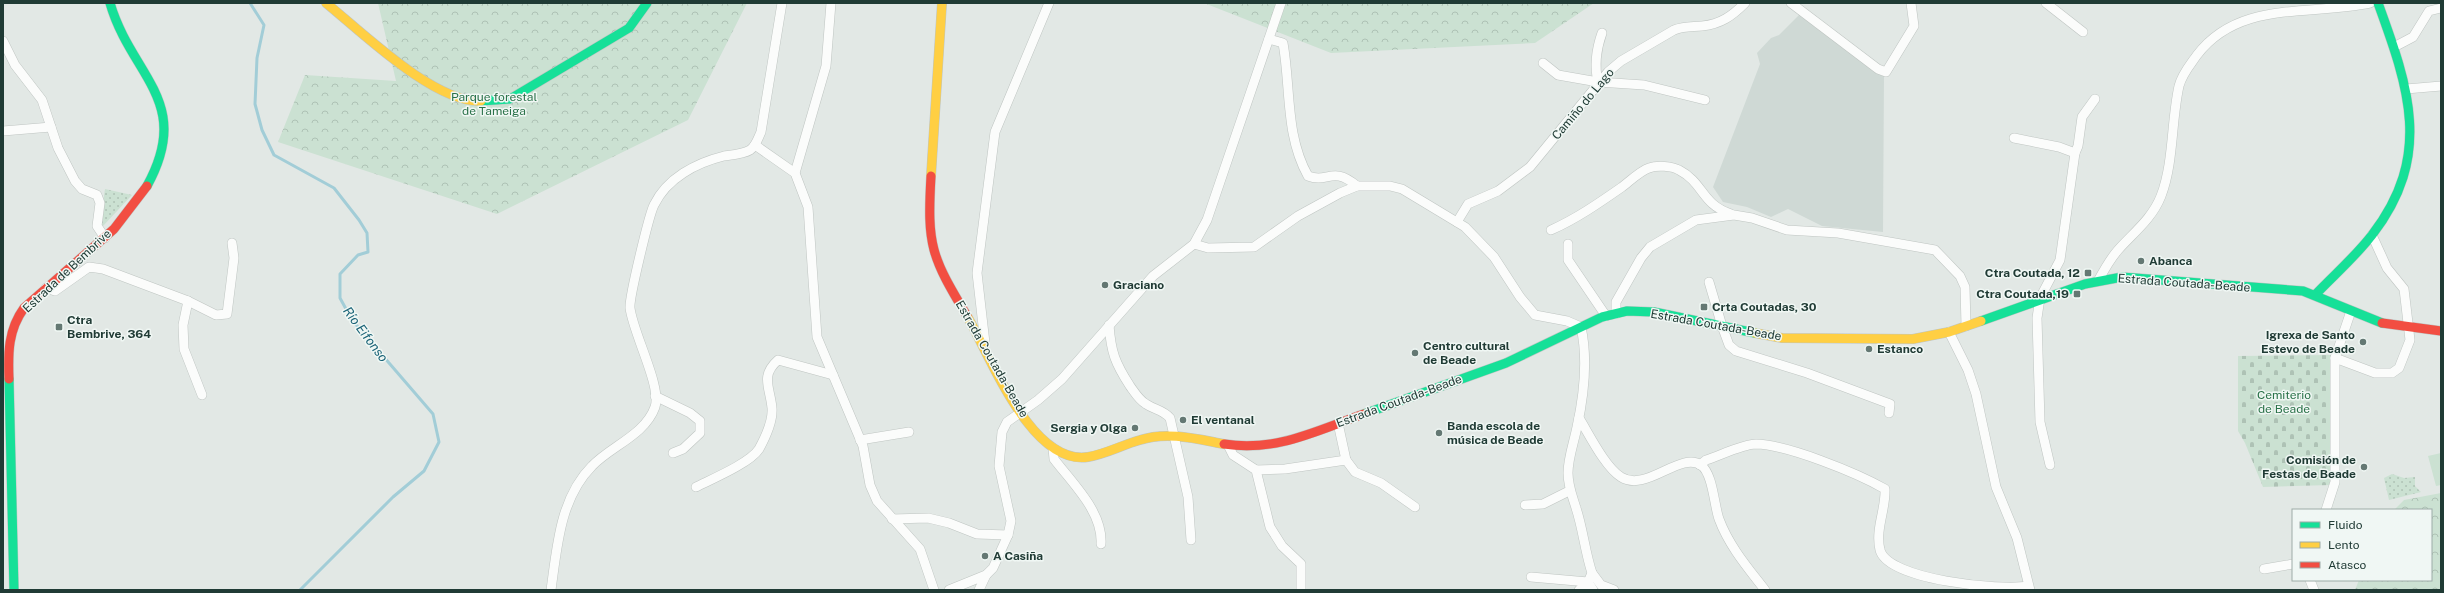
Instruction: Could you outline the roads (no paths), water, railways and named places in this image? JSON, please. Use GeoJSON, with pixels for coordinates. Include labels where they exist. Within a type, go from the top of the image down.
{"type":"FeatureCollection","features":[{"type":"Feature","properties":{"kind":"street","name":"Estrada de Bembrive"},"geometry":{"type":"LineString","coordinates":[[14,590],[14,524],[8,365],[9,343],[18,317],[46,288],[104,238],[134,207],[145,192],[157,164],[165,129],[162,109],[158,98],[115,24],[110,3]]}},
{"type":"Feature","properties":{"kind":"street"},"geometry":{"type":"LineString","coordinates":[[326,3],[415,75],[433,87],[458,98],[476,101],[510,99],[629,28],[648,3]]}},
{"type":"Feature","properties":{"kind":"street"},"geometry":{"type":"LineString","coordinates":[[551,590],[557,547],[568,502],[578,481],[592,465],[641,428],[655,405],[655,388],[634,327],[630,306],[654,205],[666,188],[691,167],[710,160],[750,150],[755,145],[761,132],[782,3]]}},
{"type":"Feature","properties":{"kind":"street"},"geometry":{"type":"LineString","coordinates":[[795,173],[826,66],[831,3]]}},
{"type":"Feature","properties":{"kind":"street","name":"Estrada Coutada-Beade"},"geometry":{"type":"LineString","coordinates":[[942,3],[930,198],[930,237],[939,269],[1020,411],[1038,434],[1053,448],[1067,455],[1081,458],[1140,439],[1175,438],[1252,447],[1272,446],[1506,363],[1606,316],[1627,311],[1654,312],[1782,338],[1913,339],[1949,332],[2040,298],[2098,281],[2135,278],[2296,290],[2316,295],[2374,322],[2441,331]]}},
{"type":"Feature","properties":{"kind":"street"},"geometry":{"type":"LineString","coordinates":[[987,351],[982,324],[977,273],[995,132],[1049,3]]}},
{"type":"Feature","properties":{"kind":"street"},"geometry":{"type":"LineString","coordinates":[[979,590],[986,575],[993,568],[1008,536],[1011,521],[999,466],[1002,432],[1007,422],[1020,411],[1038,400],[1062,379],[1153,276],[1194,244],[1207,220],[1280,3]]}},
{"type":"Feature","properties":{"kind":"street","name":"Camiño do Lago"},"geometry":{"type":"LineString","coordinates":[[1458,222],[1468,204],[1498,191],[1530,167],[1598,82],[1621,61],[1674,30],[1684,26],[1713,25],[1722,22],[1746,3]]}},
{"type":"Feature","properties":{"kind":"street"},"geometry":{"type":"LineString","coordinates":[[1791,3],[1878,69],[1886,72],[1914,26],[1911,3]]}},
{"type":"Feature","properties":{"kind":"street"},"geometry":{"type":"LineString","coordinates":[[2046,3],[2083,32]]}},
{"type":"Feature","properties":{"kind":"street"},"geometry":{"type":"LineString","coordinates":[[2098,281],[2117,251],[2149,218],[2161,197],[2169,165],[2173,114],[2181,78],[2210,39],[2237,22],[2268,12],[2370,3]]}},
{"type":"Feature","properties":{"kind":"street"},"geometry":{"type":"LineString","coordinates":[[2316,295],[2372,235],[2391,206],[2407,164],[2411,120],[2406,89],[2394,47],[2378,3]]}},
{"type":"Feature","properties":{"kind":"street"},"geometry":{"type":"LineString","coordinates":[[2394,47],[2413,37],[2429,11],[2441,8]]}},
{"type":"Feature","properties":{"kind":"street"},"geometry":{"type":"LineString","coordinates":[[1598,82],[1595,68],[1597,46],[1602,32]]}},
{"type":"Feature","properties":{"kind":"street"},"geometry":{"type":"LineString","coordinates":[[1269,39],[1283,44],[1287,66],[1291,128],[1308,176],[1315,179],[1339,175],[1348,178],[1357,186]]}},
{"type":"Feature","properties":{"kind":"street"},"geometry":{"type":"LineString","coordinates":[[3,41],[15,65],[42,100],[58,148],[75,181],[82,189],[97,195],[100,203],[97,226],[104,238]]}},
{"type":"Feature","properties":{"kind":"street"},"geometry":{"type":"LineString","coordinates":[[1543,63],[1558,75],[1598,82],[1644,85],[1705,100]]}},
{"type":"Feature","properties":{"kind":"street"},"geometry":{"type":"LineString","coordinates":[[2406,89],[2441,86]]}},
{"type":"Feature","properties":{"kind":"street"},"geometry":{"type":"LineString","coordinates":[[2050,465],[2040,422],[2037,380],[2036,318],[2040,298],[2060,260],[2074,153],[2078,146],[2082,117],[2095,99]]}},
{"type":"Feature","properties":{"kind":"street"},"geometry":{"type":"LineString","coordinates":[[3,131],[51,127]]}},
{"type":"Feature","properties":{"kind":"street"},"geometry":{"type":"LineString","coordinates":[[2014,138],[2059,147],[2074,153]]}},
{"type":"Feature","properties":{"kind":"street"},"geometry":{"type":"LineString","coordinates":[[755,145],[795,173],[808,207],[817,337],[860,440],[870,485],[877,502],[920,549],[934,590]]}},
{"type":"Feature","properties":{"kind":"street"},"geometry":{"type":"LineString","coordinates":[[1551,230],[1604,199],[1649,168],[1677,168],[1696,182],[1708,202],[1717,210],[1734,216]]}},
{"type":"Feature","properties":{"kind":"street"},"geometry":{"type":"LineString","coordinates":[[1194,244],[1208,248],[1254,247],[1298,216],[1340,192],[1357,186],[1377,184],[1402,188],[1458,222],[1494,257],[1531,312],[1540,317],[1567,321],[1581,327],[1585,361],[1579,418],[1568,471],[1569,491],[1576,508],[1591,582]]}},
{"type":"Feature","properties":{"kind":"street"},"geometry":{"type":"LineString","coordinates":[[1616,314],[1616,302],[1641,258],[1650,248],[1696,220],[1734,216],[1752,218],[1787,230],[1838,233],[1935,250],[1960,276],[1965,287],[1966,326]]}},
{"type":"Feature","properties":{"kind":"street"},"geometry":{"type":"LineString","coordinates":[[2335,358],[2375,373],[2392,373],[2399,368],[2410,340],[2404,288],[2387,268],[2372,235]]}},
{"type":"Feature","properties":{"kind":"street"},"geometry":{"type":"LineString","coordinates":[[46,288],[55,291],[89,267],[103,269],[188,301],[216,314],[227,314],[234,258],[232,243]]}},
{"type":"Feature","properties":{"kind":"street"},"geometry":{"type":"LineString","coordinates":[[1568,244],[1568,260],[1606,316]]}},
{"type":"Feature","properties":{"kind":"street"},"geometry":{"type":"LineString","coordinates":[[1709,282],[1729,345],[1736,351],[1807,373],[1890,404],[1889,413]]}},
{"type":"Feature","properties":{"kind":"street"},"geometry":{"type":"LineString","coordinates":[[188,301],[183,325],[184,349],[202,395]]}},
{"type":"Feature","properties":{"kind":"street"},"geometry":{"type":"LineString","coordinates":[[2326,509],[2335,482],[2335,358],[2351,312]]}},
{"type":"Feature","properties":{"kind":"street"},"geometry":{"type":"LineString","coordinates":[[1109,325],[1111,349],[1116,364],[1139,398],[1147,405],[1164,411],[1170,418],[1188,497],[1191,540]]}},
{"type":"Feature","properties":{"kind":"street"},"geometry":{"type":"LineString","coordinates":[[1700,465],[1706,460],[1754,444],[1774,447],[1825,462],[1885,489],[1880,528],[1880,549],[1885,559],[1896,567],[1949,581],[2013,589],[2029,588],[2017,538],[1996,487],[1976,394],[1968,370],[1949,332]]}},
{"type":"Feature","properties":{"kind":"street"},"geometry":{"type":"LineString","coordinates":[[696,487],[750,457],[759,449],[770,420],[772,409],[767,379],[770,368],[778,360],[833,375]]}},
{"type":"Feature","properties":{"kind":"street"},"geometry":{"type":"LineString","coordinates":[[655,396],[690,413],[700,421],[700,433],[683,449],[673,453]]}},
{"type":"Feature","properties":{"kind":"street"},"geometry":{"type":"LineString","coordinates":[[1579,418],[1606,460],[1619,477],[1631,482],[1639,481],[1682,464],[1692,463],[1700,465],[1708,474],[1719,520],[1737,555],[1765,590]]}},
{"type":"Feature","properties":{"kind":"street"},"geometry":{"type":"LineString","coordinates":[[1338,423],[1346,460],[1355,472],[1381,483],[1415,507]]}},
{"type":"Feature","properties":{"kind":"street"},"geometry":{"type":"LineString","coordinates":[[860,440],[909,432]]}},
{"type":"Feature","properties":{"kind":"street"},"geometry":{"type":"LineString","coordinates":[[1228,445],[1233,455],[1256,470],[1285,469],[1346,460]]}},
{"type":"Feature","properties":{"kind":"street"},"geometry":{"type":"LineString","coordinates":[[1053,448],[1054,459],[1095,514],[1102,531],[1101,544]]}},
{"type":"Feature","properties":{"kind":"street"},"geometry":{"type":"LineString","coordinates":[[1256,470],[1270,527],[1282,546],[1298,561],[1302,569],[1301,590]]}},
{"type":"Feature","properties":{"kind":"street"},"geometry":{"type":"LineString","coordinates":[[1525,505],[1543,504],[1569,491]]}},
{"type":"Feature","properties":{"kind":"street"},"geometry":{"type":"LineString","coordinates":[[892,519],[928,518],[949,523],[977,534],[1008,536]]}},
{"type":"Feature","properties":{"kind":"street"},"geometry":{"type":"LineString","coordinates":[[2264,569],[2292,564]]}},
{"type":"Feature","properties":{"kind":"street"},"geometry":{"type":"LineString","coordinates":[[949,590],[986,575]]}},
{"type":"Feature","properties":{"kind":"street"},"geometry":{"type":"LineString","coordinates":[[1531,577],[1591,582],[1614,590]]}},
{"type":"Feature","properties":{"kind":"street"},"geometry":{"type":"LineString","coordinates":[[1579,590],[1591,582]]}},
{"type":"Feature","properties":{"kind":"waterway","name":"Río Eifonso"},"geometry":{"type":"LineString","coordinates":[[250,3],[264,25],[257,58],[255,104],[262,130],[274,155],[334,188],[359,220],[367,233],[368,252],[358,255],[340,274],[340,298],[352,320],[433,414],[439,442],[424,471],[393,497],[300,590]]}},
{"type":"Feature","properties":{"kind":"place","name":"Abanca"},"geometry":{"type":"Point","coordinates":[2141,261]}},
{"type":"Feature","properties":{"kind":"place","name":"Ctra Coutada, 12"},"geometry":{"type":"Point","coordinates":[2088,273]}},
{"type":"Feature","properties":{"kind":"place","name":"Graciano"},"geometry":{"type":"Point","coordinates":[1105,285]}},
{"type":"Feature","properties":{"kind":"place","name":"Ctra Coutada,19"},"geometry":{"type":"Point","coordinates":[2077,294]}},
{"type":"Feature","properties":{"kind":"place","name":"Crta Coutadas, 30"},"geometry":{"type":"Point","coordinates":[1704,307]}},
{"type":"Feature","properties":{"kind":"place","name":"Ctra Bembrive, 364"},"geometry":{"type":"Point","coordinates":[59,327]}},
{"type":"Feature","properties":{"kind":"place","name":"Igrexa de Santo Estevo de Beade"},"geometry":{"type":"Point","coordinates":[2363,342]}},
{"type":"Feature","properties":{"kind":"place","name":"Estanco"},"geometry":{"type":"Point","coordinates":[1869,349]}},
{"type":"Feature","properties":{"kind":"place","name":"Centro cultural de Beade"},"geometry":{"type":"Point","coordinates":[1415,353]}},
{"type":"Feature","properties":{"kind":"place","name":"El ventanal"},"geometry":{"type":"Point","coordinates":[1183,420]}},
{"type":"Feature","properties":{"kind":"place","name":"Sergia y Olga"},"geometry":{"type":"Point","coordinates":[1135,428]}},
{"type":"Feature","properties":{"kind":"place","name":"Banda escola de música de Beade"},"geometry":{"type":"Point","coordinates":[1439,433]}},
{"type":"Feature","properties":{"kind":"place","name":"Comisión de Festas de Beade"},"geometry":{"type":"Point","coordinates":[2364,467]}},
{"type":"Feature","properties":{"kind":"place","name":"A Casiña"},"geometry":{"type":"Point","coordinates":[985,556]}},
{"type":"Feature","properties":{"kind":"park label","name":"Parque forestal de Tameiga"},"geometry":{"type":"Point","coordinates":[494,104]}},
{"type":"Feature","properties":{"kind":"park label","name":"Cemiterio de Beade"},"geometry":{"type":"Point","coordinates":[2284,402]}}]}
